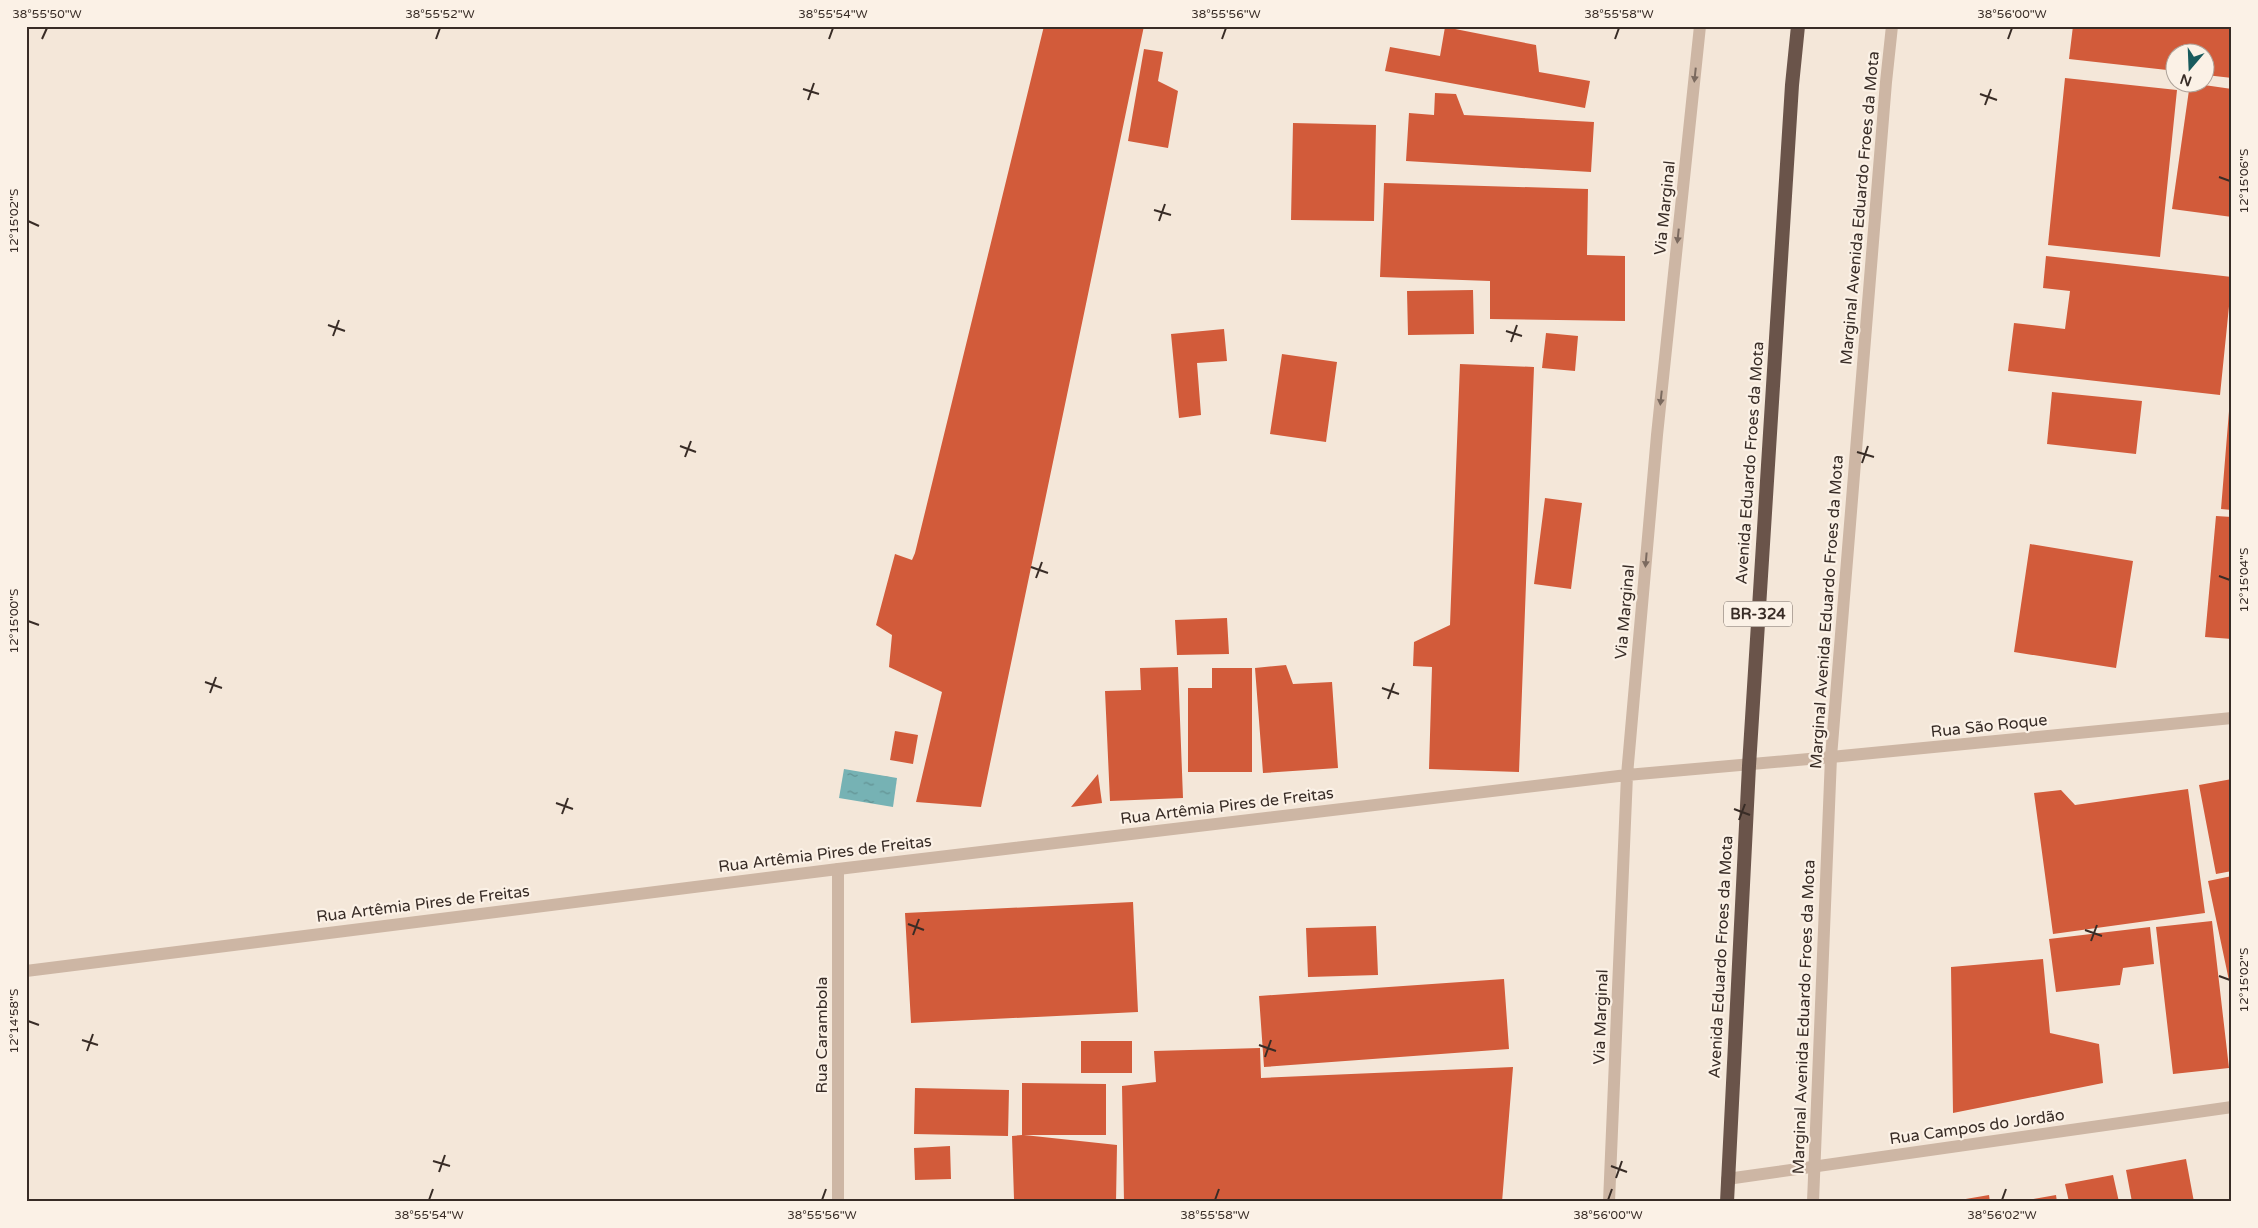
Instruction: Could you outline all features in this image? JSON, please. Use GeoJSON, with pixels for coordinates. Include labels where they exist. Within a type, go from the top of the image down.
{"type":"FeatureCollection","features":[{"type":"Feature","properties":{"kind":"highway","name":"Avenida Eduardo Froes da Mota"},"geometry":{"type":"LineString","coordinates":[[1727,1202],[1749,766],[1790,124],[1798,26]]}},
{"type":"Feature","properties":{"kind":"street","name":"Via Marginal"},"geometry":{"type":"LineString","coordinates":[[1609,1202],[1627,775],[1657,435],[1700,26]]}},
{"type":"Feature","properties":{"kind":"street","name":"Marginal Avenida Eduardo Froes da Mota"},"geometry":{"type":"LineString","coordinates":[[1813,1202],[1832,757],[1885,92],[1892,26]]}},
{"type":"Feature","properties":{"kind":"street","name":"Rua São Roque"},"geometry":{"type":"LineString","coordinates":[[1749,766],[2232,718]]}},
{"type":"Feature","properties":{"kind":"street","name":"Rua Artêmia Pires de Freitas"},"geometry":{"type":"LineString","coordinates":[[26,970],[838,869],[1627,775],[1749,766]]}},
{"type":"Feature","properties":{"kind":"street","name":"Rua Carambola"},"geometry":{"type":"LineString","coordinates":[[838,869],[838,1202]]}},
{"type":"Feature","properties":{"kind":"street","name":"Rua Campos do Jordão"},"geometry":{"type":"LineString","coordinates":[[1727,1179],[2232,1107]]}},
{"type":"Feature","properties":{"kind":"water"},"geometry":{"type":"Polygon","coordinates":[[[844,769],[897,778],[893,807],[839,798],[844,769]]]}},
{"type":"Feature","properties":{"kind":"building"},"geometry":{"type":"Polygon","coordinates":[[[1044,26],[1144,26],[981,807],[916,802],[942,692],[889,667],[892,635],[876,625],[895,554],[912,560],[915,553],[1044,26]]]}},
{"type":"Feature","properties":{"kind":"building"},"geometry":{"type":"Polygon","coordinates":[[[2073,26],[2232,26],[2232,78],[2216,76],[2216,42],[2166,42],[2166,70],[2069,59],[2073,26]]]}},
{"type":"Feature","properties":{"kind":"building"},"geometry":{"type":"Polygon","coordinates":[[[1445,27],[1536,45],[1539,72],[1590,81],[1585,108],[1385,71],[1390,47],[1440,56],[1445,27]]]}},
{"type":"Feature","properties":{"kind":"building"},"geometry":{"type":"Polygon","coordinates":[[[1144,49],[1163,52],[1158,81],[1178,91],[1168,148],[1128,141],[1144,49]]]}},
{"type":"Feature","properties":{"kind":"building"},"geometry":{"type":"Polygon","coordinates":[[[2065,78],[2166,89],[2166,92],[2177,92],[2160,257],[2048,245],[2065,78]]]}},
{"type":"Feature","properties":{"kind":"building"},"geometry":{"type":"Polygon","coordinates":[[[2216,87],[2232,89],[2232,217],[2172,209],[2189,92],[2216,92],[2216,87]]]}},
{"type":"Feature","properties":{"kind":"building"},"geometry":{"type":"Polygon","coordinates":[[[1435,93],[1456,94],[1464,115],[1594,122],[1591,172],[1406,161],[1409,113],[1434,115],[1435,93]]]}},
{"type":"Feature","properties":{"kind":"building"},"geometry":{"type":"Polygon","coordinates":[[[1293,123],[1376,125],[1374,221],[1291,220],[1293,123]]]}},
{"type":"Feature","properties":{"kind":"building"},"geometry":{"type":"Polygon","coordinates":[[[1384,183],[1588,189],[1587,255],[1625,256],[1625,321],[1490,319],[1490,281],[1380,277],[1384,183]]]}},
{"type":"Feature","properties":{"kind":"building"},"geometry":{"type":"Polygon","coordinates":[[[2046,256],[2232,277],[2220,395],[2008,371],[2014,323],[2065,329],[2070,291],[2043,288],[2046,256]]]}},
{"type":"Feature","properties":{"kind":"building"},"geometry":{"type":"Polygon","coordinates":[[[1473,290],[1474,334],[1408,335],[1407,291],[1473,290]]]}},
{"type":"Feature","properties":{"kind":"building"},"geometry":{"type":"Polygon","coordinates":[[[1224,329],[1227,361],[1197,363],[1201,415],[1179,418],[1171,334],[1224,329]]]}},
{"type":"Feature","properties":{"kind":"building"},"geometry":{"type":"Polygon","coordinates":[[[1546,333],[1578,336],[1575,371],[1542,368],[1546,333]]]}},
{"type":"Feature","properties":{"kind":"building"},"geometry":{"type":"Polygon","coordinates":[[[1282,354],[1337,362],[1326,442],[1270,434],[1282,354]]]}},
{"type":"Feature","properties":{"kind":"building"},"geometry":{"type":"Polygon","coordinates":[[[1460,364],[1534,367],[1519,772],[1429,769],[1432,667],[1413,666],[1414,642],[1450,625],[1460,364]]]}},
{"type":"Feature","properties":{"kind":"building"},"geometry":{"type":"Polygon","coordinates":[[[2052,392],[2142,401],[2136,454],[2047,444],[2052,392]]]}},
{"type":"Feature","properties":{"kind":"building"},"geometry":{"type":"Polygon","coordinates":[[[2230,399],[2232,399],[2232,510],[2221,509],[2230,399]]]}},
{"type":"Feature","properties":{"kind":"building"},"geometry":{"type":"Polygon","coordinates":[[[1545,498],[1582,503],[1571,589],[1534,584],[1545,498]]]}},
{"type":"Feature","properties":{"kind":"building"},"geometry":{"type":"Polygon","coordinates":[[[2216,516],[2232,517],[2232,639],[2205,637],[2216,516]]]}},
{"type":"Feature","properties":{"kind":"building"},"geometry":{"type":"Polygon","coordinates":[[[2030,544],[2133,561],[2116,668],[2014,652],[2030,544]]]}},
{"type":"Feature","properties":{"kind":"building"},"geometry":{"type":"Polygon","coordinates":[[[1227,618],[1229,654],[1177,655],[1175,620],[1227,618]]]}},
{"type":"Feature","properties":{"kind":"building"},"geometry":{"type":"Polygon","coordinates":[[[1286,665],[1293,684],[1332,682],[1338,768],[1263,773],[1255,668],[1286,665]]]}},
{"type":"Feature","properties":{"kind":"building"},"geometry":{"type":"Polygon","coordinates":[[[1178,667],[1183,798],[1110,801],[1105,691],[1141,690],[1140,668],[1178,667]]]}},
{"type":"Feature","properties":{"kind":"building"},"geometry":{"type":"Polygon","coordinates":[[[1212,668],[1252,668],[1252,772],[1188,772],[1188,688],[1212,688],[1212,668]]]}},
{"type":"Feature","properties":{"kind":"building"},"geometry":{"type":"Polygon","coordinates":[[[895,731],[918,735],[913,764],[890,760],[895,731]]]}},
{"type":"Feature","properties":{"kind":"building"},"geometry":{"type":"Polygon","coordinates":[[[1098,774],[1102,803],[1071,807],[1098,774]]]}},
{"type":"Feature","properties":{"kind":"building"},"geometry":{"type":"Polygon","coordinates":[[[2232,779],[2232,871],[2216,874],[2199,785],[2232,779]]]}},
{"type":"Feature","properties":{"kind":"building"},"geometry":{"type":"Polygon","coordinates":[[[2188,789],[2205,913],[2053,934],[2034,793],[2061,790],[2075,805],[2188,789]]]}},
{"type":"Feature","properties":{"kind":"building"},"geometry":{"type":"Polygon","coordinates":[[[2232,876],[2232,990],[2231,990],[2208,881],[2232,876]]]}},
{"type":"Feature","properties":{"kind":"building"},"geometry":{"type":"Polygon","coordinates":[[[1133,902],[1138,1012],[911,1023],[905,913],[1133,902]]]}},
{"type":"Feature","properties":{"kind":"building"},"geometry":{"type":"Polygon","coordinates":[[[2212,921],[2229,1068],[2173,1074],[2156,927],[2212,921]]]}},
{"type":"Feature","properties":{"kind":"building"},"geometry":{"type":"Polygon","coordinates":[[[1376,926],[1378,975],[1308,977],[1306,928],[1376,926]]]}},
{"type":"Feature","properties":{"kind":"building"},"geometry":{"type":"Polygon","coordinates":[[[2150,927],[2154,964],[2123,968],[2120,985],[2056,992],[2049,939],[2150,927]]]}},
{"type":"Feature","properties":{"kind":"building"},"geometry":{"type":"Polygon","coordinates":[[[2043,959],[2050,1033],[2099,1044],[2103,1083],[1953,1113],[1951,967],[2043,959]]]}},
{"type":"Feature","properties":{"kind":"building"},"geometry":{"type":"Polygon","coordinates":[[[1504,979],[1509,1049],[1264,1067],[1259,996],[1504,979]]]}},
{"type":"Feature","properties":{"kind":"building"},"geometry":{"type":"Polygon","coordinates":[[[1081,1041],[1132,1041],[1132,1073],[1081,1073],[1081,1041]]]}},
{"type":"Feature","properties":{"kind":"building"},"geometry":{"type":"Polygon","coordinates":[[[1260,1048],[1261,1078],[1513,1067],[1502,1202],[1124,1202],[1122,1086],[1156,1082],[1154,1051],[1260,1048]]]}},
{"type":"Feature","properties":{"kind":"building"},"geometry":{"type":"Polygon","coordinates":[[[1022,1083],[1106,1084],[1106,1135],[1024,1135],[1117,1145],[1116,1202],[1054,1202],[1014,1199],[1012,1136],[1022,1135],[1022,1083]]]}},
{"type":"Feature","properties":{"kind":"building"},"geometry":{"type":"Polygon","coordinates":[[[915,1088],[1009,1090],[1008,1136],[914,1134],[915,1088]]]}},
{"type":"Feature","properties":{"kind":"building"},"geometry":{"type":"Polygon","coordinates":[[[950,1146],[951,1179],[915,1180],[914,1148],[950,1146]]]}},
{"type":"Feature","properties":{"kind":"building"},"geometry":{"type":"Polygon","coordinates":[[[2186,1159],[2194,1202],[2132,1202],[2126,1170],[2186,1159]]]}},
{"type":"Feature","properties":{"kind":"building"},"geometry":{"type":"Polygon","coordinates":[[[2113,1175],[2119,1202],[2069,1202],[2065,1184],[2113,1175]]]}},
{"type":"Feature","properties":{"kind":"building"},"geometry":{"type":"Polygon","coordinates":[[[1989,1195],[1990,1202],[1954,1202],[1954,1201],[1989,1195]]]}},
{"type":"Feature","properties":{"kind":"building"},"geometry":{"type":"Polygon","coordinates":[[[2056,1195],[2057,1202],[2023,1202],[2023,1201],[2056,1195]]]}}]}
